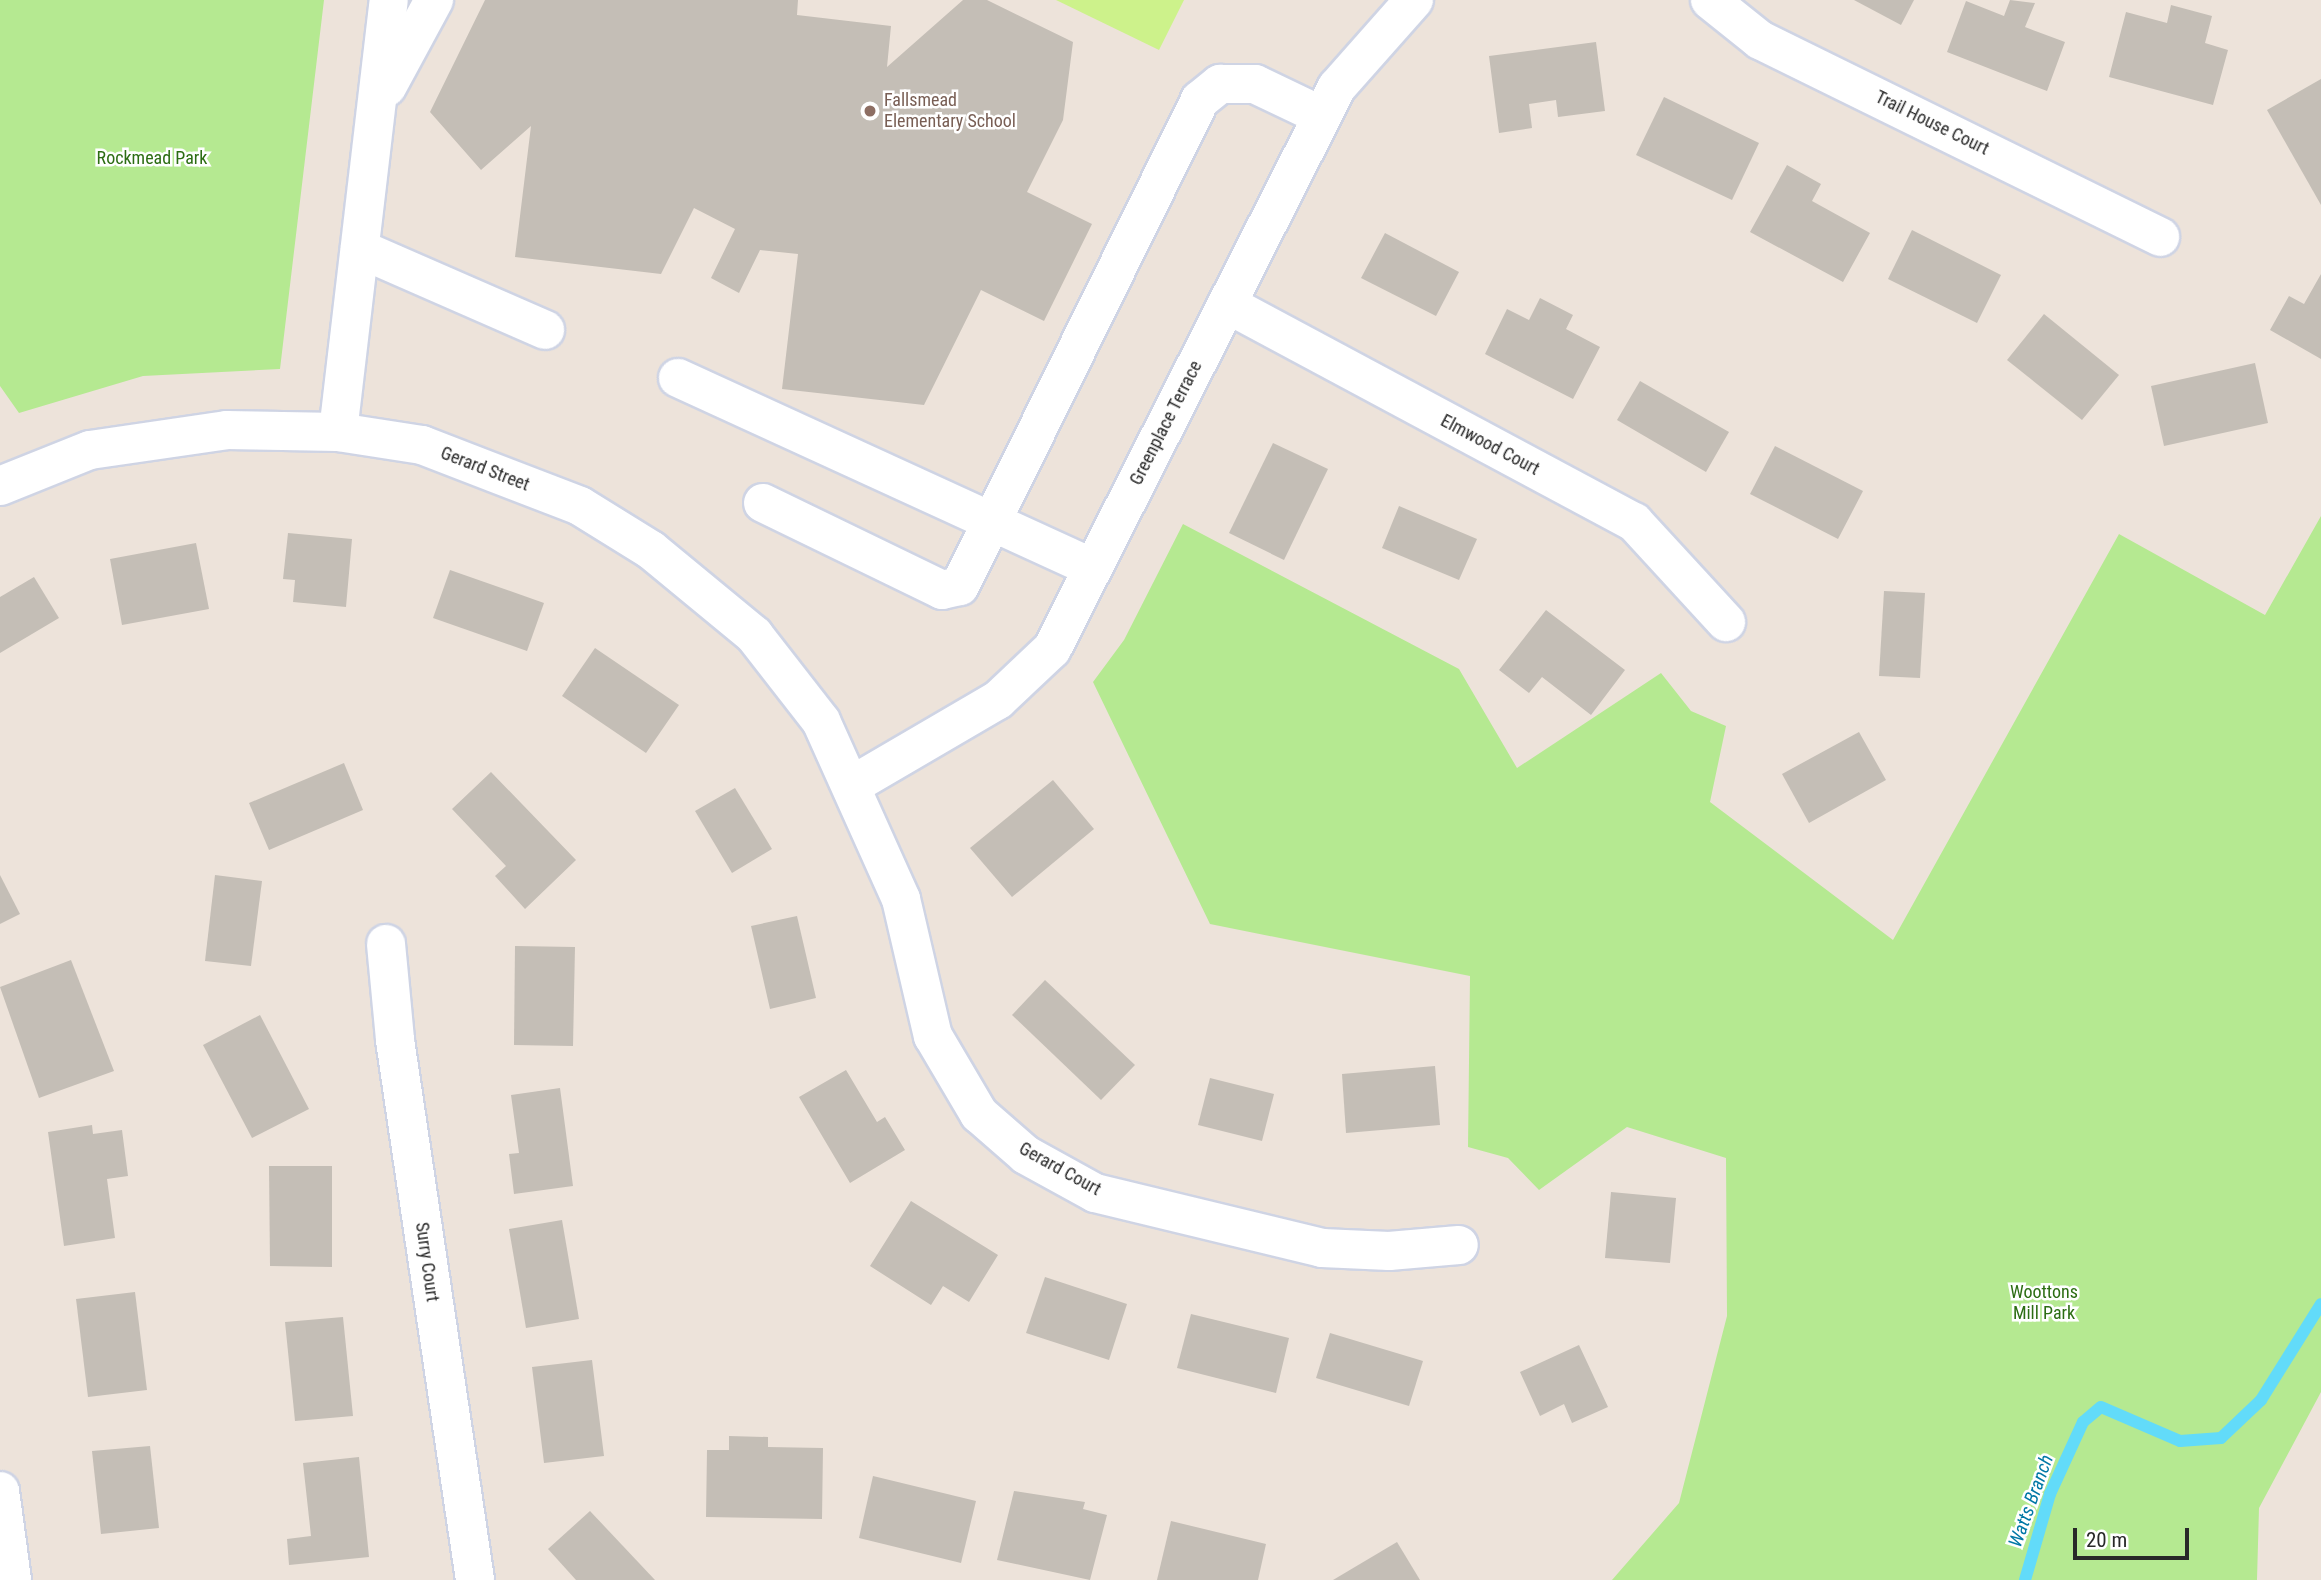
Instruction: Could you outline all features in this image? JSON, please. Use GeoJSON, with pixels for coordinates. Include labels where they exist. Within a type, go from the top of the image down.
{"type":"FeatureCollection","features":[{"type":"Feature","properties":{"kind":"street"},"geometry":{"type":"LineString","coordinates":[[338,432],[389,0]]}},
{"type":"Feature","properties":{"kind":"street"},"geometry":{"type":"LineString","coordinates":[[376,107],[434,0]]}},
{"type":"Feature","properties":{"kind":"street","name":"Greenplace Terrace"},"geometry":{"type":"LineString","coordinates":[[854,784],[998,700],[1052,649],[1337,87],[1414,0]]}},
{"type":"Feature","properties":{"kind":"street","name":"Trail House Court"},"geometry":{"type":"LineString","coordinates":[[1710,0],[1760,40],[2160,237]]}},
{"type":"Feature","properties":{"kind":"street"},"geometry":{"type":"LineString","coordinates":[[763,503],[942,590],[960,586],[996,524],[1200,100],[1220,84],[1255,84],[1322,116]]}},
{"type":"Feature","properties":{"kind":"street"},"geometry":{"type":"LineString","coordinates":[[360,249],[545,330]]}},
{"type":"Feature","properties":{"kind":"street","name":"Elmwood Court"},"geometry":{"type":"LineString","coordinates":[[1227,304],[1634,522],[1726,622]]}},
{"type":"Feature","properties":{"kind":"street"},"geometry":{"type":"LineString","coordinates":[[678,378],[1093,568]]}},
{"type":"Feature","properties":{"kind":"street","name":"Gerard Street"},"geometry":{"type":"LineString","coordinates":[[0,486],[90,450],[227,430],[338,432],[434,450],[580,506],[651,550],[754,635],[821,721],[854,784]]}},
{"type":"Feature","properties":{"kind":"street","name":"Gerard Court"},"geometry":{"type":"LineString","coordinates":[[854,784],[901,899],[933,1036],[979,1114],[1026,1155],[1095,1192],[1322,1248],[1458,1245]]}},
{"type":"Feature","properties":{"kind":"street","name":"Surry Court"},"geometry":{"type":"LineString","coordinates":[[386,944],[395,1040],[475,1580]]}},
{"type":"Feature","properties":{"kind":"street"},"geometry":{"type":"LineString","coordinates":[[0,1491],[12,1580]]}},
{"type":"Feature","properties":{"kind":"green space","name":"Rockmead Park"},"geometry":{"type":"Polygon","coordinates":[[[0,0],[324,0],[280,369],[143,376],[19,413],[0,386],[0,0]]]}},
{"type":"Feature","properties":{"kind":"green space"},"geometry":{"type":"Polygon","coordinates":[[[1056,0],[1184,0],[1159,50],[1056,0]]]}},
{"type":"Feature","properties":{"kind":"green space","name":"Woottons Mill Park"},"geometry":{"type":"Polygon","coordinates":[[[2321,516],[2321,1392],[2259,1508],[2257,1580],[1612,1580],[1679,1503],[1727,1316],[1726,1158],[1627,1127],[1539,1190],[1508,1158],[1468,1147],[1470,976],[1210,924],[1093,682],[1124,640],[1183,524],[1459,669],[1517,768],[1661,673],[1691,711],[1726,726],[1710,802],[1893,940],[2119,534],[2265,615],[2321,516]]]}},
{"type":"Feature","properties":{"kind":"building"},"geometry":{"type":"Polygon","coordinates":[[[485,0],[798,0],[797,15],[891,26],[887,67],[963,0],[987,0],[1073,42],[1063,120],[1027,192],[1092,224],[1044,321],[981,290],[924,405],[782,389],[798,254],[760,250],[739,293],[711,278],[735,229],[694,208],[661,274],[515,257],[531,126],[481,170],[430,112],[485,0]]]}},
{"type":"Feature","properties":{"kind":"building"},"geometry":{"type":"Polygon","coordinates":[[[1854,0],[1914,0],[1901,25],[1854,0]]]}},
{"type":"Feature","properties":{"kind":"building"},"geometry":{"type":"Polygon","coordinates":[[[2010,0],[2035,3],[2025,27],[2065,42],[2047,91],[1947,52],[1966,1],[2004,16],[2010,0]]]}},
{"type":"Feature","properties":{"kind":"building"},"geometry":{"type":"Polygon","coordinates":[[[2171,5],[2212,16],[2205,43],[2228,50],[2213,105],[2109,77],[2126,12],[2167,23],[2171,5]]]}},
{"type":"Feature","properties":{"kind":"building"},"geometry":{"type":"Polygon","coordinates":[[[1596,42],[1605,111],[1558,117],[1556,100],[1529,104],[1532,128],[1499,133],[1489,56],[1596,42]]]}},
{"type":"Feature","properties":{"kind":"building"},"geometry":{"type":"Polygon","coordinates":[[[2321,79],[2321,205],[2267,110],[2321,79]]]}},
{"type":"Feature","properties":{"kind":"building"},"geometry":{"type":"Polygon","coordinates":[[[1664,97],[1759,143],[1732,200],[1636,155],[1664,97]]]}},
{"type":"Feature","properties":{"kind":"building"},"geometry":{"type":"Polygon","coordinates":[[[1787,165],[1821,184],[1812,201],[1870,233],[1843,282],[1750,232],[1787,165]]]}},
{"type":"Feature","properties":{"kind":"building"},"geometry":{"type":"Polygon","coordinates":[[[1912,230],[2001,275],[1977,323],[1888,279],[1912,230]]]}},
{"type":"Feature","properties":{"kind":"building"},"geometry":{"type":"Polygon","coordinates":[[[1385,233],[1459,272],[1436,316],[1361,278],[1385,233]]]}},
{"type":"Feature","properties":{"kind":"building"},"geometry":{"type":"Polygon","coordinates":[[[2321,274],[2321,359],[2270,330],[2289,296],[2304,304],[2321,274]]]}},
{"type":"Feature","properties":{"kind":"building"},"geometry":{"type":"Polygon","coordinates":[[[1540,298],[1573,315],[1566,329],[1600,347],[1573,399],[1485,354],[1507,309],[1529,320],[1540,298]]]}},
{"type":"Feature","properties":{"kind":"building"},"geometry":{"type":"Polygon","coordinates":[[[2044,314],[2119,375],[2082,420],[2007,360],[2044,314]]]}},
{"type":"Feature","properties":{"kind":"building"},"geometry":{"type":"Polygon","coordinates":[[[2255,363],[2268,423],[2164,446],[2151,386],[2255,363]]]}},
{"type":"Feature","properties":{"kind":"building"},"geometry":{"type":"Polygon","coordinates":[[[1640,381],[1729,432],[1706,472],[1617,420],[1640,381]]]}},
{"type":"Feature","properties":{"kind":"building"},"geometry":{"type":"Polygon","coordinates":[[[1273,443],[1328,469],[1284,560],[1229,533],[1273,443]]]}},
{"type":"Feature","properties":{"kind":"building"},"geometry":{"type":"Polygon","coordinates":[[[1775,446],[1863,491],[1838,539],[1750,494],[1775,446]]]}},
{"type":"Feature","properties":{"kind":"building"},"geometry":{"type":"Polygon","coordinates":[[[1399,506],[1477,539],[1459,580],[1382,548],[1399,506]]]}},
{"type":"Feature","properties":{"kind":"building"},"geometry":{"type":"Polygon","coordinates":[[[288,533],[352,539],[346,607],[293,602],[295,580],[283,579],[288,533]]]}},
{"type":"Feature","properties":{"kind":"building"},"geometry":{"type":"Polygon","coordinates":[[[196,543],[209,609],[122,625],[110,559],[196,543]]]}},
{"type":"Feature","properties":{"kind":"building"},"geometry":{"type":"Polygon","coordinates":[[[450,570],[544,603],[527,651],[433,618],[450,570]]]}},
{"type":"Feature","properties":{"kind":"building"},"geometry":{"type":"Polygon","coordinates":[[[34,577],[59,618],[0,653],[0,597],[34,577]]]}},
{"type":"Feature","properties":{"kind":"building"},"geometry":{"type":"Polygon","coordinates":[[[1884,591],[1925,593],[1920,678],[1879,676],[1884,591]]]}},
{"type":"Feature","properties":{"kind":"building"},"geometry":{"type":"Polygon","coordinates":[[[1546,610],[1625,670],[1591,715],[1542,677],[1529,693],[1499,670],[1546,610]]]}},
{"type":"Feature","properties":{"kind":"building"},"geometry":{"type":"Polygon","coordinates":[[[595,648],[679,705],[646,753],[562,696],[595,648]]]}},
{"type":"Feature","properties":{"kind":"building"},"geometry":{"type":"Polygon","coordinates":[[[1859,732],[1886,780],[1809,823],[1782,774],[1859,732]]]}},
{"type":"Feature","properties":{"kind":"building"},"geometry":{"type":"Polygon","coordinates":[[[344,763],[363,810],[269,850],[249,803],[344,763]]]}},
{"type":"Feature","properties":{"kind":"building"},"geometry":{"type":"Polygon","coordinates":[[[491,772],[576,860],[525,909],[495,876],[506,866],[452,809],[491,772]]]}},
{"type":"Feature","properties":{"kind":"building"},"geometry":{"type":"Polygon","coordinates":[[[1053,780],[1094,829],[1012,897],[970,848],[1053,780]]]}},
{"type":"Feature","properties":{"kind":"building"},"geometry":{"type":"Polygon","coordinates":[[[735,788],[772,849],[732,873],[695,811],[735,788]]]}},
{"type":"Feature","properties":{"kind":"building"},"geometry":{"type":"Polygon","coordinates":[[[0,875],[20,914],[0,924],[0,875]]]}},
{"type":"Feature","properties":{"kind":"building"},"geometry":{"type":"Polygon","coordinates":[[[215,875],[262,881],[251,966],[205,961],[215,875]]]}},
{"type":"Feature","properties":{"kind":"building"},"geometry":{"type":"Polygon","coordinates":[[[797,916],[816,998],[770,1009],[751,926],[797,916]]]}},
{"type":"Feature","properties":{"kind":"building"},"geometry":{"type":"Polygon","coordinates":[[[515,946],[575,947],[573,1046],[514,1045],[515,946]]]}},
{"type":"Feature","properties":{"kind":"building"},"geometry":{"type":"Polygon","coordinates":[[[71,960],[114,1071],[39,1098],[0,987],[71,960]]]}},
{"type":"Feature","properties":{"kind":"building"},"geometry":{"type":"Polygon","coordinates":[[[1045,980],[1135,1065],[1101,1100],[1012,1015],[1045,980]]]}},
{"type":"Feature","properties":{"kind":"building"},"geometry":{"type":"Polygon","coordinates":[[[260,1015],[309,1109],[252,1138],[203,1045],[260,1015]]]}},
{"type":"Feature","properties":{"kind":"building"},"geometry":{"type":"Polygon","coordinates":[[[1435,1066],[1440,1125],[1346,1133],[1342,1074],[1435,1066]]]}},
{"type":"Feature","properties":{"kind":"building"},"geometry":{"type":"Polygon","coordinates":[[[846,1070],[877,1122],[885,1117],[905,1150],[850,1183],[799,1097],[846,1070]]]}},
{"type":"Feature","properties":{"kind":"building"},"geometry":{"type":"Polygon","coordinates":[[[1210,1078],[1274,1094],[1262,1141],[1198,1125],[1210,1078]]]}},
{"type":"Feature","properties":{"kind":"building"},"geometry":{"type":"Polygon","coordinates":[[[560,1088],[573,1186],[514,1194],[509,1154],[519,1153],[511,1095],[560,1088]]]}},
{"type":"Feature","properties":{"kind":"building"},"geometry":{"type":"Polygon","coordinates":[[[92,1125],[93,1134],[122,1130],[128,1176],[107,1179],[115,1238],[64,1246],[48,1132],[92,1125]]]}},
{"type":"Feature","properties":{"kind":"building"},"geometry":{"type":"Polygon","coordinates":[[[269,1166],[332,1166],[332,1267],[270,1266],[269,1166]]]}},
{"type":"Feature","properties":{"kind":"building"},"geometry":{"type":"Polygon","coordinates":[[[1611,1192],[1676,1198],[1670,1263],[1605,1258],[1611,1192]]]}},
{"type":"Feature","properties":{"kind":"building"},"geometry":{"type":"Polygon","coordinates":[[[911,1201],[998,1255],[969,1302],[943,1286],[931,1305],[870,1266],[911,1201]]]}},
{"type":"Feature","properties":{"kind":"building"},"geometry":{"type":"Polygon","coordinates":[[[562,1220],[579,1319],[526,1328],[509,1229],[562,1220]]]}},
{"type":"Feature","properties":{"kind":"building"},"geometry":{"type":"Polygon","coordinates":[[[1045,1277],[1127,1304],[1109,1360],[1026,1333],[1045,1277]]]}},
{"type":"Feature","properties":{"kind":"building"},"geometry":{"type":"Polygon","coordinates":[[[135,1292],[147,1390],[88,1397],[76,1299],[135,1292]]]}},
{"type":"Feature","properties":{"kind":"building"},"geometry":{"type":"Polygon","coordinates":[[[1191,1314],[1289,1338],[1276,1393],[1177,1368],[1191,1314]]]}},
{"type":"Feature","properties":{"kind":"building"},"geometry":{"type":"Polygon","coordinates":[[[343,1317],[353,1416],[295,1421],[285,1322],[343,1317]]]}},
{"type":"Feature","properties":{"kind":"building"},"geometry":{"type":"Polygon","coordinates":[[[1330,1333],[1423,1361],[1409,1406],[1316,1378],[1330,1333]]]}},
{"type":"Feature","properties":{"kind":"building"},"geometry":{"type":"Polygon","coordinates":[[[1579,1345],[1608,1407],[1572,1423],[1564,1404],[1540,1416],[1520,1372],[1579,1345]]]}},
{"type":"Feature","properties":{"kind":"building"},"geometry":{"type":"Polygon","coordinates":[[[592,1360],[604,1456],[544,1463],[532,1367],[592,1360]]]}},
{"type":"Feature","properties":{"kind":"building"},"geometry":{"type":"Polygon","coordinates":[[[729,1436],[768,1437],[768,1447],[823,1448],[822,1519],[706,1517],[707,1450],[729,1450],[729,1436]]]}},
{"type":"Feature","properties":{"kind":"building"},"geometry":{"type":"Polygon","coordinates":[[[150,1446],[159,1528],[101,1534],[92,1451],[150,1446]]]}},
{"type":"Feature","properties":{"kind":"building"},"geometry":{"type":"Polygon","coordinates":[[[359,1457],[369,1557],[289,1565],[287,1539],[311,1536],[303,1463],[359,1457]]]}},
{"type":"Feature","properties":{"kind":"building"},"geometry":{"type":"Polygon","coordinates":[[[873,1476],[976,1501],[961,1563],[859,1538],[873,1476]]]}},
{"type":"Feature","properties":{"kind":"building"},"geometry":{"type":"Polygon","coordinates":[[[1014,1491],[1085,1502],[1083,1509],[1107,1515],[1090,1580],[997,1560],[1014,1491]]]}},
{"type":"Feature","properties":{"kind":"building"},"geometry":{"type":"Polygon","coordinates":[[[590,1511],[655,1580],[576,1580],[548,1549],[590,1511]]]}},
{"type":"Feature","properties":{"kind":"building"},"geometry":{"type":"Polygon","coordinates":[[[1171,1521],[1266,1544],[1258,1580],[1157,1580],[1171,1521]]]}},
{"type":"Feature","properties":{"kind":"building"},"geometry":{"type":"Polygon","coordinates":[[[1397,1542],[1420,1580],[1333,1580],[1397,1542]]]}},
{"type":"Feature","properties":{"kind":"waterway","name":"Watts Branch"},"geometry":{"type":"LineString","coordinates":[[2025,1580],[2050,1494],[2083,1422],[2101,1407],[2180,1441],[2221,1438],[2261,1400],[2321,1304]]}},
{"type":"Feature","properties":{"kind":"place","name":"Fallsmead Elementary School"},"geometry":{"type":"Point","coordinates":[870,111]}}]}
